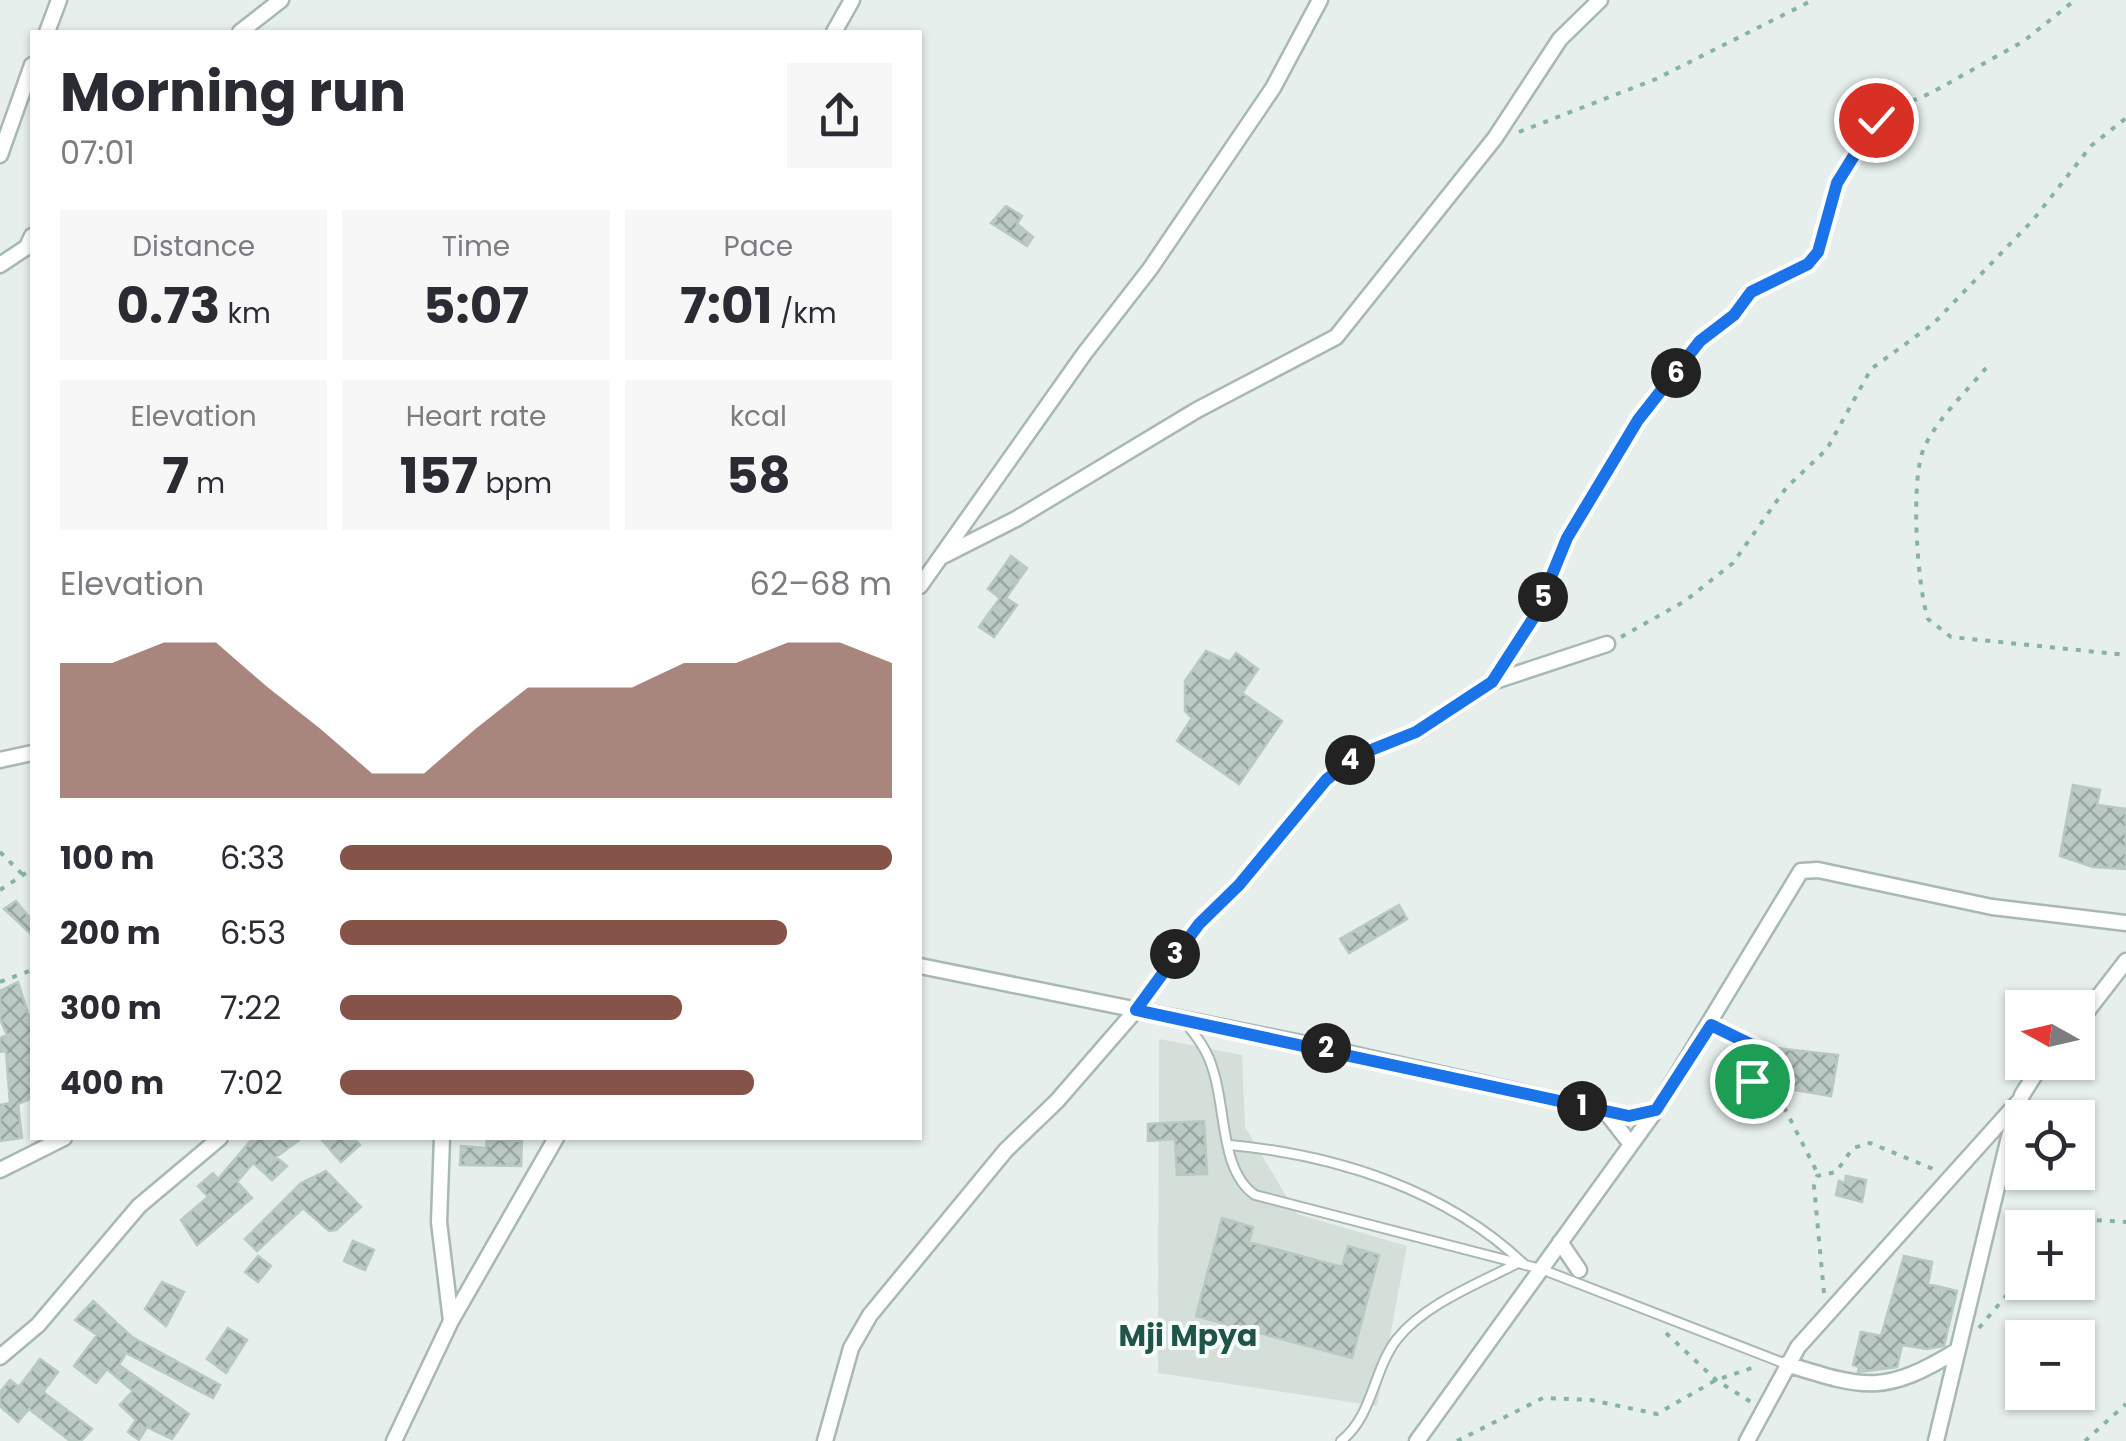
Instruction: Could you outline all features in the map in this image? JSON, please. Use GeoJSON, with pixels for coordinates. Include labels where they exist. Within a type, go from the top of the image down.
{"type":"FeatureCollection","features":[{"type":"Feature","properties":{"kind":"street"},"geometry":{"type":"LineString","coordinates":[[47,30],[59,0]]}},
{"type":"Feature","properties":{"kind":"street"},"geometry":{"type":"LineString","coordinates":[[243,30],[281,0]]}},
{"type":"Feature","properties":{"kind":"street"},"geometry":{"type":"LineString","coordinates":[[835,30],[852,0]]}},
{"type":"Feature","properties":{"kind":"street"},"geometry":{"type":"LineString","coordinates":[[923,580],[1084,354],[1150,269],[1273,88],[1320,0]]}},
{"type":"Feature","properties":{"kind":"street"},"geometry":{"type":"LineString","coordinates":[[942,556],[1016,519],[1197,410],[1336,338],[1495,138],[1560,40],[1600,0]]}},
{"type":"Feature","properties":{"kind":"street"},"geometry":{"type":"LineString","coordinates":[[0,156],[30,75]]}},
{"type":"Feature","properties":{"kind":"street"},"geometry":{"type":"LineString","coordinates":[[0,265],[27,247],[30,240]]}},
{"type":"Feature","properties":{"kind":"street"},"geometry":{"type":"LineString","coordinates":[[825,1441],[851,1348],[870,1315],[1006,1150],[1057,1101],[1136,1010],[1199,924],[1239,885],[1326,780],[1356,756],[1416,732],[1492,682],[1608,644]]}},
{"type":"Feature","properties":{"kind":"street"},"geometry":{"type":"LineString","coordinates":[[0,760],[30,753]]}},
{"type":"Feature","properties":{"kind":"street"},"geometry":{"type":"LineString","coordinates":[[1417,1441],[1527,1266],[1560,1242],[1656,1110],[1711,1025],[1797,874],[1806,869],[1992,907],[2126,923]]}},
{"type":"Feature","properties":{"kind":"street"},"geometry":{"type":"LineString","coordinates":[[2095,1001],[2126,961]]}},
{"type":"Feature","properties":{"kind":"street"},"geometry":{"type":"LineString","coordinates":[[922,966],[1322,1047],[1629,1116],[1656,1110]]}},
{"type":"Feature","properties":{"kind":"street"},"geometry":{"type":"LineString","coordinates":[[1747,1441],[1781,1363],[2020,1099],[2031,1080]]}},
{"type":"Feature","properties":{"kind":"street"},"geometry":{"type":"LineString","coordinates":[[1936,1441],[2020,1099]]}},
{"type":"Feature","properties":{"kind":"street"},"geometry":{"type":"LineString","coordinates":[[1605,1111],[1630,1143]]}},
{"type":"Feature","properties":{"kind":"street"},"geometry":{"type":"LineString","coordinates":[[0,1170],[60,1140]]}},
{"type":"Feature","properties":{"kind":"street"},"geometry":{"type":"LineString","coordinates":[[0,1358],[38,1324],[139,1206],[218,1140]]}},
{"type":"Feature","properties":{"kind":"street"},"geometry":{"type":"LineString","coordinates":[[442,1140],[439,1222],[451,1321]]}},
{"type":"Feature","properties":{"kind":"street"},"geometry":{"type":"LineString","coordinates":[[394,1441],[451,1321],[555,1140]]}},
{"type":"Feature","properties":{"kind":"street"},"geometry":{"type":"LineString","coordinates":[[1560,1242],[1579,1270]]}},
{"type":"Feature","properties":{"kind":"street"},"geometry":{"type":"LineString","coordinates":[[1781,1363],[1881,1386],[1916,1374],[1960,1344]]}},
{"type":"Feature","properties":{"kind":"lane"},"geometry":{"type":"LineString","coordinates":[[1185,1022],[1209,1056],[1238,1179],[1255,1194],[1527,1266],[1781,1363]]}},
{"type":"Feature","properties":{"kind":"lane"},"geometry":{"type":"LineString","coordinates":[[1230,1146],[1270,1149],[1380,1177],[1468,1217],[1527,1266]]}},
{"type":"Feature","properties":{"kind":"lane"},"geometry":{"type":"LineString","coordinates":[[1341,1441],[1357,1426],[1396,1340],[1445,1302],[1527,1266]]}},
{"type":"Feature","properties":{"kind":"path"},"geometry":{"type":"LineString","coordinates":[[1495,138],[1643,85],[1813,0]]}},
{"type":"Feature","properties":{"kind":"path"},"geometry":{"type":"LineString","coordinates":[[1492,682],[1536,614],[1567,538],[1638,420],[1700,341],[1734,315],[1751,292],[1808,264],[1818,252],[1837,183],[1876,120],[1893,105],[1931,92],[2024,41],[2075,0]]}},
{"type":"Feature","properties":{"kind":"path"},"geometry":{"type":"LineString","coordinates":[[1608,644],[1686,601],[1733,563],[1786,488],[1837,435],[1872,369],[1933,324],[2033,220],[2091,146],[2126,118]]}},
{"type":"Feature","properties":{"kind":"path"},"geometry":{"type":"LineString","coordinates":[[1986,368],[1929,439],[1920,460],[1922,579],[1928,619],[1951,637],[2126,655]]}},
{"type":"Feature","properties":{"kind":"path"},"geometry":{"type":"LineString","coordinates":[[0,852],[24,876]]}},
{"type":"Feature","properties":{"kind":"path"},"geometry":{"type":"LineString","coordinates":[[0,890],[30,872]]}},
{"type":"Feature","properties":{"kind":"path"},"geometry":{"type":"LineString","coordinates":[[0,982],[30,971]]}},
{"type":"Feature","properties":{"kind":"path"},"geometry":{"type":"LineString","coordinates":[[1711,1025],[1754,1046],[1754,1089],[1786,1110],[1818,1174],[1814,1186],[1826,1313]]}},
{"type":"Feature","properties":{"kind":"path"},"geometry":{"type":"LineString","coordinates":[[1818,1174],[1836,1172],[1853,1148],[1870,1142],[1948,1176]]}},
{"type":"Feature","properties":{"kind":"path"},"geometry":{"type":"LineString","coordinates":[[1990,1214],[2005,1215]]}},
{"type":"Feature","properties":{"kind":"path"},"geometry":{"type":"LineString","coordinates":[[2095,1221],[2126,1222]]}},
{"type":"Feature","properties":{"kind":"path"},"geometry":{"type":"LineString","coordinates":[[1960,1344],[2005,1297]]}},
{"type":"Feature","properties":{"kind":"path"},"geometry":{"type":"LineString","coordinates":[[1649,1313],[1716,1380],[1764,1408]]}},
{"type":"Feature","properties":{"kind":"path"},"geometry":{"type":"LineString","coordinates":[[1457,1441],[1543,1398],[1592,1400],[1657,1414],[1716,1380],[1781,1363]]}},
{"type":"Feature","properties":{"kind":"path"},"geometry":{"type":"LineString","coordinates":[[2085,1441],[2126,1404]]}},
{"type":"Feature","properties":{"kind":"shaded area"},"geometry":{"type":"Polygon","coordinates":[[[1159,1039],[1242,1055],[1245,1127],[1297,1214],[1407,1246],[1377,1406],[1158,1373],[1159,1039]]]}},
{"type":"Feature","properties":{"kind":"building"},"geometry":{"type":"Polygon","coordinates":[[[1006,206],[1022,216],[1017,224],[1033,237],[1027,246],[991,223],[1006,206]]]}},
{"type":"Feature","properties":{"kind":"building"},"geometry":{"type":"Polygon","coordinates":[[[1011,556],[1027,568],[1006,598],[1017,605],[994,637],[979,627],[1000,598],[988,589],[1011,556]]]}},
{"type":"Feature","properties":{"kind":"building"},"geometry":{"type":"Polygon","coordinates":[[[1206,651],[1230,662],[1236,653],[1258,669],[1242,693],[1282,721],[1239,784],[1177,741],[1192,718],[1185,711],[1185,681],[1206,651]]]}},
{"type":"Feature","properties":{"kind":"building"},"geometry":{"type":"Polygon","coordinates":[[[2073,785],[2100,790],[2097,805],[2126,809],[2126,869],[2093,867],[2060,856],[2073,785]]]}},
{"type":"Feature","properties":{"kind":"building"},"geometry":{"type":"Polygon","coordinates":[[[16,901],[30,918],[30,933],[4,909],[16,901]]]}},
{"type":"Feature","properties":{"kind":"building"},"geometry":{"type":"Polygon","coordinates":[[[1399,905],[1407,919],[1349,953],[1340,939],[1399,905]]]}},
{"type":"Feature","properties":{"kind":"building"},"geometry":{"type":"Polygon","coordinates":[[[18,982],[30,1020],[30,1099],[18,1104],[22,1138],[0,1141],[0,1105],[10,1103],[6,1051],[0,1052],[0,1038],[7,1035],[0,1019],[0,991],[18,982]]]}},
{"type":"Feature","properties":{"kind":"building"},"geometry":{"type":"Polygon","coordinates":[[[1775,1048],[1838,1055],[1831,1096],[1770,1086],[1775,1048]]]}},
{"type":"Feature","properties":{"kind":"building"},"geometry":{"type":"Polygon","coordinates":[[[1204,1121],[1207,1174],[1177,1175],[1175,1139],[1148,1141],[1148,1124],[1204,1121]]]}},
{"type":"Feature","properties":{"kind":"building"},"geometry":{"type":"Polygon","coordinates":[[[251,1140],[299,1140],[276,1157],[287,1166],[272,1180],[253,1163],[237,1182],[252,1198],[197,1245],[181,1220],[208,1197],[198,1186],[213,1173],[218,1179],[251,1140]]]}},
{"type":"Feature","properties":{"kind":"building"},"geometry":{"type":"Polygon","coordinates":[[[322,1140],[356,1140],[360,1145],[341,1162],[322,1140]]]}},
{"type":"Feature","properties":{"kind":"building"},"geometry":{"type":"Polygon","coordinates":[[[487,1140],[522,1141],[521,1166],[460,1165],[461,1146],[486,1148],[487,1140]]]}},
{"type":"Feature","properties":{"kind":"building"},"geometry":{"type":"Polygon","coordinates":[[[326,1171],[361,1207],[336,1230],[329,1231],[303,1208],[257,1251],[245,1239],[301,1183],[326,1171]]]}},
{"type":"Feature","properties":{"kind":"building"},"geometry":{"type":"Polygon","coordinates":[[[1846,1176],[1866,1180],[1862,1202],[1836,1195],[1839,1181],[1845,1183],[1846,1176]]]}},
{"type":"Feature","properties":{"kind":"building"},"geometry":{"type":"Polygon","coordinates":[[[1222,1218],[1253,1227],[1249,1242],[1342,1267],[1348,1246],[1379,1255],[1352,1358],[1196,1316],[1222,1218]]]}},
{"type":"Feature","properties":{"kind":"building"},"geometry":{"type":"Polygon","coordinates":[[[353,1241],[374,1250],[365,1270],[344,1261],[353,1241]]]}},
{"type":"Feature","properties":{"kind":"building"},"geometry":{"type":"Polygon","coordinates":[[[258,1256],[271,1266],[258,1282],[245,1272],[258,1256]]]}},
{"type":"Feature","properties":{"kind":"building"},"geometry":{"type":"Polygon","coordinates":[[[1904,1256],[1932,1262],[1928,1284],[1957,1291],[1944,1346],[1927,1349],[1902,1345],[1897,1367],[1858,1372],[1859,1367],[1853,1365],[1861,1332],[1881,1336],[1904,1256]]]}},
{"type":"Feature","properties":{"kind":"building"},"geometry":{"type":"Polygon","coordinates":[[[162,1282],[184,1292],[166,1326],[145,1309],[162,1282]]]}},
{"type":"Feature","properties":{"kind":"building"},"geometry":{"type":"Polygon","coordinates":[[[93,1301],[132,1337],[220,1385],[213,1398],[126,1353],[119,1365],[189,1414],[172,1439],[147,1427],[139,1440],[128,1432],[136,1420],[120,1405],[133,1391],[107,1369],[96,1383],[74,1366],[97,1335],[75,1320],[93,1301]]]}},
{"type":"Feature","properties":{"kind":"building"},"geometry":{"type":"Polygon","coordinates":[[[228,1328],[247,1340],[226,1373],[207,1359],[228,1328]]]}},
{"type":"Feature","properties":{"kind":"building"},"geometry":{"type":"Polygon","coordinates":[[[40,1359],[58,1372],[43,1392],[92,1429],[81,1441],[70,1441],[29,1409],[18,1422],[0,1406],[0,1392],[10,1380],[19,1387],[40,1359]]]}},
{"type":"Feature","properties":{"kind":"district","name":"Mji Mpya"},"geometry":{"type":"Point","coordinates":[1188,1335]}},
{"type":"Feature","properties":{"kind":"route"},"geometry":{"type":"LineString","coordinates":[[1752,1081],[1754,1046],[1711,1025],[1656,1110],[1629,1116],[1136,1010],[1163,968],[1199,924],[1277,842],[1326,780],[1356,756],[1416,732],[1492,682],[1536,614],[1567,538],[1638,420],[1700,341],[1734,315],[1751,292],[1808,264],[1818,252],[1837,183],[1876,120]]}}]}
